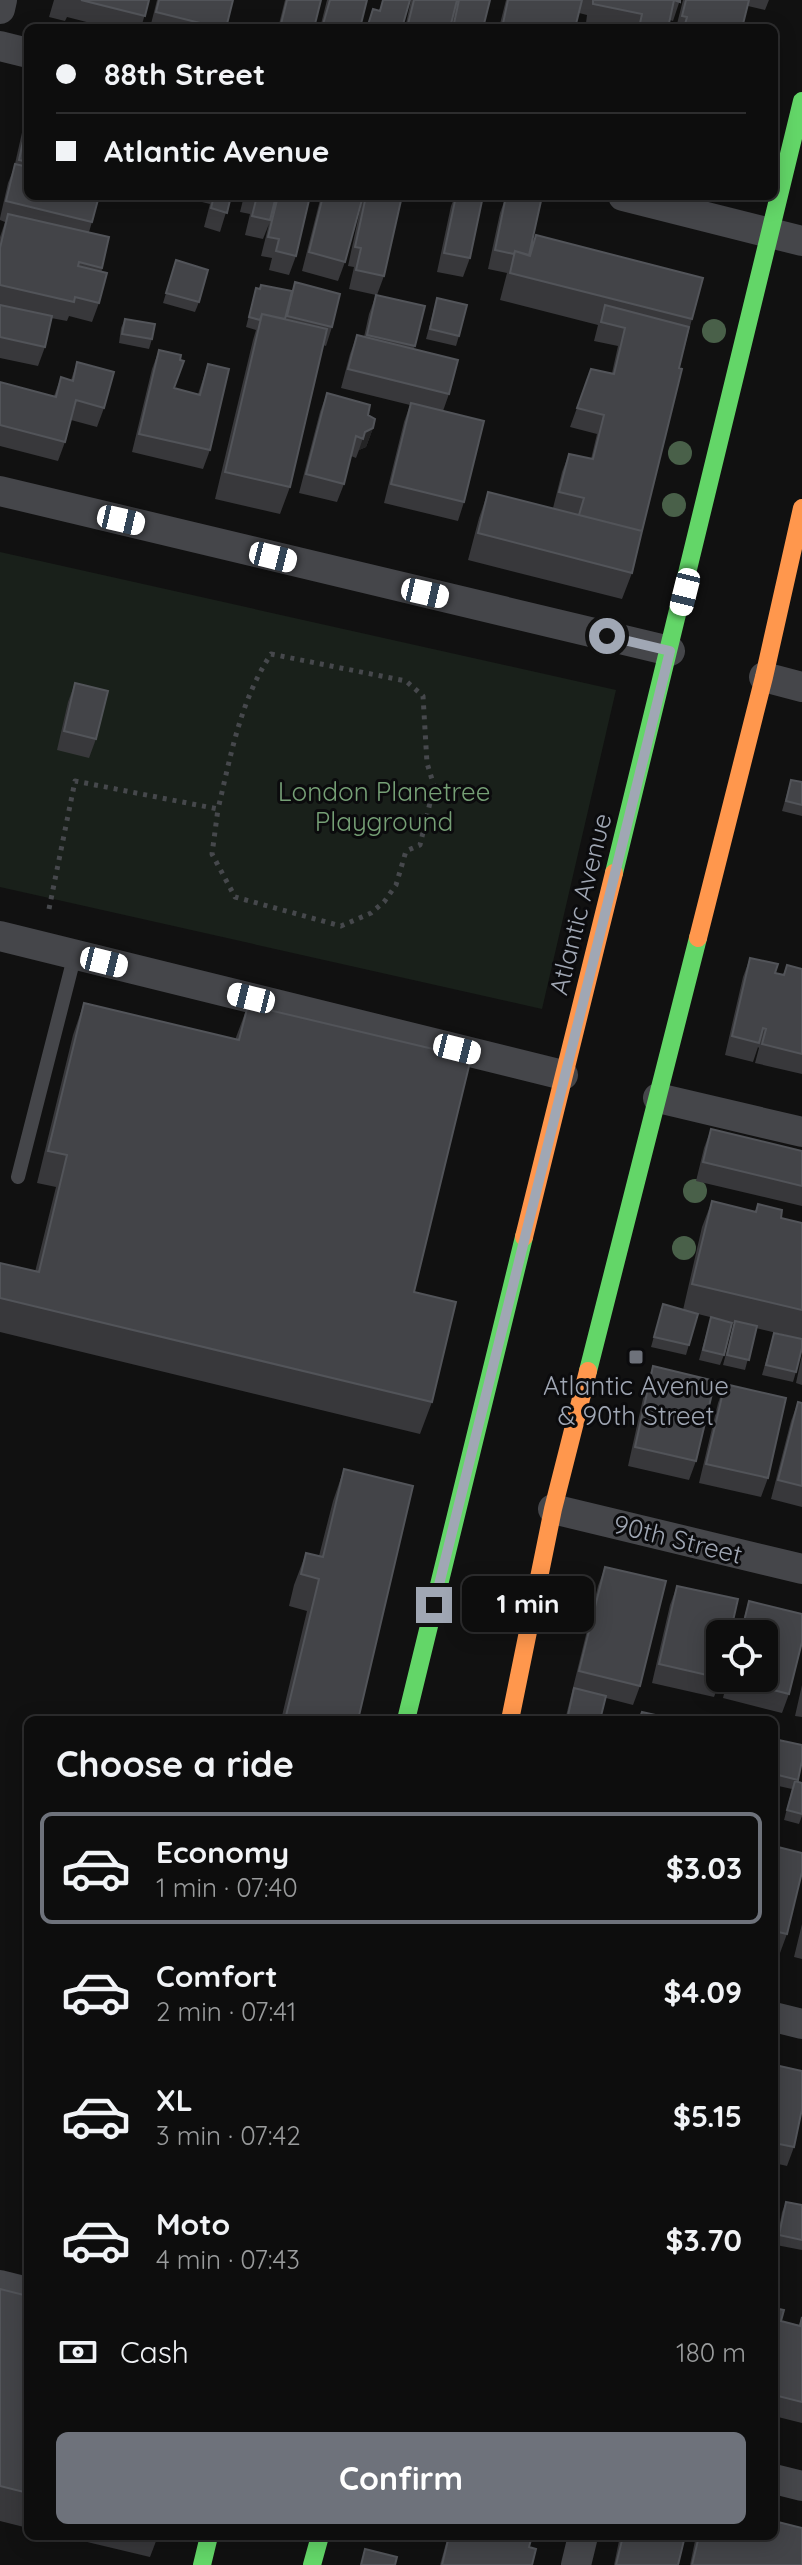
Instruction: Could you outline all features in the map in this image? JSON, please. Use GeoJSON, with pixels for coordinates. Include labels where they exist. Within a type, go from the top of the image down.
{"type":"FeatureCollection","features":[{"type":"Feature","properties":{"kind":"main road","name":"Atlantic Avenue"},"geometry":{"type":"LineString","coordinates":[[407,1716],[670,651],[802,101]]}},
{"type":"Feature","properties":{"kind":"main road"},"geometry":{"type":"LineString","coordinates":[[511,1716],[553,1509],[764,677],[802,508]]}},
{"type":"Feature","properties":{"kind":"main road"},"geometry":{"type":"LineString","coordinates":[[202,2565],[208,2540]]}},
{"type":"Feature","properties":{"kind":"main road"},"geometry":{"type":"LineString","coordinates":[[312,2565],[319,2540]]}},
{"type":"Feature","properties":{"kind":"street"},"geometry":{"type":"LineString","coordinates":[[0,9],[2,0]]}},
{"type":"Feature","properties":{"kind":"street"},"geometry":{"type":"LineString","coordinates":[[0,46],[24,52]]}},
{"type":"Feature","properties":{"kind":"street"},"geometry":{"type":"LineString","coordinates":[[639,200],[802,241]]}},
{"type":"Feature","properties":{"kind":"street"},"geometry":{"type":"LineString","coordinates":[[0,491],[670,651]]}},
{"type":"Feature","properties":{"kind":"street"},"geometry":{"type":"LineString","coordinates":[[764,677],[802,687]]}},
{"type":"Feature","properties":{"kind":"street"},"geometry":{"type":"LineString","coordinates":[[0,936],[563,1075]]}},
{"type":"Feature","properties":{"kind":"street"},"geometry":{"type":"LineString","coordinates":[[658,1098],[802,1132]]}},
{"type":"Feature","properties":{"kind":"street","name":"90th Street"},"geometry":{"type":"LineString","coordinates":[[553,1509],[802,1569]]}},
{"type":"Feature","properties":{"kind":"street"},"geometry":{"type":"LineString","coordinates":[[778,2018],[802,2024]]}},
{"type":"Feature","properties":{"kind":"street"},"geometry":{"type":"LineString","coordinates":[[0,2285],[24,2291]]}},
{"type":"Feature","properties":{"kind":"street"},"geometry":{"type":"LineString","coordinates":[[778,2480],[802,2486]]}},
{"type":"Feature","properties":{"kind":"street"},"geometry":{"type":"LineString","coordinates":[[576,2565],[582,2540]]}},
{"type":"Feature","properties":{"kind":"lane"},"geometry":{"type":"LineString","coordinates":[[18,1177],[75,954]]}},
{"type":"Feature","properties":{"kind":"path"},"geometry":{"type":"LineString","coordinates":[[271,654],[406,681],[423,696],[427,763],[434,786],[420,845],[406,851],[396,885],[371,913],[341,926],[235,897],[212,854],[218,809],[239,718],[256,677],[271,654]]}},
{"type":"Feature","properties":{"kind":"path"},"geometry":{"type":"LineString","coordinates":[[49,909],[75,781],[218,809]]}},
{"type":"Feature","properties":{"kind":"green space","name":"London Planetree Playground"},"geometry":{"type":"Polygon","coordinates":[[[0,552],[616,690],[542,1009],[0,887],[0,552]]]}},
{"type":"Feature","properties":{"kind":"building"},"geometry":{"type":"Polygon","coordinates":[[[81,0],[149,0],[145,16],[81,0]]]}},
{"type":"Feature","properties":{"kind":"building"},"geometry":{"type":"Polygon","coordinates":[[[159,0],[233,0],[227,24],[204,24],[156,12],[159,0]]]}},
{"type":"Feature","properties":{"kind":"building"},"geometry":{"type":"Polygon","coordinates":[[[287,0],[321,0],[315,24],[281,24],[287,0]]]}},
{"type":"Feature","properties":{"kind":"building"},"geometry":{"type":"Polygon","coordinates":[[[330,0],[367,0],[361,24],[323,24],[330,0]]]}},
{"type":"Feature","properties":{"kind":"building"},"geometry":{"type":"Polygon","coordinates":[[[383,0],[410,0],[403,24],[368,24],[373,9],[380,11],[383,0]]]}},
{"type":"Feature","properties":{"kind":"building"},"geometry":{"type":"Polygon","coordinates":[[[414,0],[457,0],[451,24],[408,24],[414,0]]]}},
{"type":"Feature","properties":{"kind":"building"},"geometry":{"type":"Polygon","coordinates":[[[459,0],[490,0],[484,24],[454,24],[459,0]]]}},
{"type":"Feature","properties":{"kind":"building"},"geometry":{"type":"Polygon","coordinates":[[[508,0],[582,0],[576,24],[503,24],[508,0]]]}},
{"type":"Feature","properties":{"kind":"building"},"geometry":{"type":"Polygon","coordinates":[[[593,0],[674,0],[669,24],[640,24],[642,14],[593,4],[593,0]]]}},
{"type":"Feature","properties":{"kind":"building"},"geometry":{"type":"Polygon","coordinates":[[[686,0],[749,0],[743,24],[685,24],[687,17],[682,16],[686,0]]]}},
{"type":"Feature","properties":{"kind":"building"},"geometry":{"type":"Polygon","coordinates":[[[24,137],[24,161],[19,160],[24,137]]]}},
{"type":"Feature","properties":{"kind":"building"},"geometry":{"type":"Polygon","coordinates":[[[15,164],[24,166],[24,200],[98,200],[92,222],[6,201],[15,164]]]}},
{"type":"Feature","properties":{"kind":"building"},"geometry":{"type":"Polygon","coordinates":[[[213,200],[230,200],[227,213],[211,208],[213,200]]]}},
{"type":"Feature","properties":{"kind":"building"},"geometry":{"type":"Polygon","coordinates":[[[256,200],[275,200],[270,220],[252,216],[256,200]]]}},
{"type":"Feature","properties":{"kind":"building"},"geometry":{"type":"Polygon","coordinates":[[[277,200],[309,200],[296,256],[276,251],[279,239],[268,237],[277,200]]]}},
{"type":"Feature","properties":{"kind":"building"},"geometry":{"type":"Polygon","coordinates":[[[322,200],[362,200],[345,262],[309,252],[322,200]]]}},
{"type":"Feature","properties":{"kind":"building"},"geometry":{"type":"Polygon","coordinates":[[[365,200],[401,200],[384,276],[356,270],[361,248],[355,247],[365,200]]]}},
{"type":"Feature","properties":{"kind":"building"},"geometry":{"type":"Polygon","coordinates":[[[455,200],[482,200],[470,258],[444,253],[455,200]]]}},
{"type":"Feature","properties":{"kind":"building"},"geometry":{"type":"Polygon","coordinates":[[[505,200],[541,201],[529,255],[495,250],[505,200]]]}},
{"type":"Feature","properties":{"kind":"building"},"geometry":{"type":"Polygon","coordinates":[[[8,214],[109,237],[102,268],[79,262],[78,266],[107,273],[99,303],[75,297],[74,302],[0,285],[0,248],[8,214]]]}},
{"type":"Feature","properties":{"kind":"building"},"geometry":{"type":"Polygon","coordinates":[[[536,235],[703,278],[692,319],[510,273],[515,251],[530,256],[536,235]]]}},
{"type":"Feature","properties":{"kind":"building"},"geometry":{"type":"Polygon","coordinates":[[[176,260],[208,270],[199,302],[166,293],[176,260]]]}},
{"type":"Feature","properties":{"kind":"building"},"geometry":{"type":"Polygon","coordinates":[[[295,282],[340,294],[332,327],[287,316],[295,282]]]}},
{"type":"Feature","properties":{"kind":"building"},"geometry":{"type":"Polygon","coordinates":[[[261,285],[292,291],[285,319],[262,314],[260,320],[249,317],[256,288],[260,289],[261,285]]]}},
{"type":"Feature","properties":{"kind":"building"},"geometry":{"type":"Polygon","coordinates":[[[376,295],[425,306],[415,346],[367,335],[376,295]]]}},
{"type":"Feature","properties":{"kind":"building"},"geometry":{"type":"Polygon","coordinates":[[[437,298],[467,305],[459,336],[430,329],[437,298]]]}},
{"type":"Feature","properties":{"kind":"building"},"geometry":{"type":"Polygon","coordinates":[[[0,305],[52,316],[45,347],[0,337],[0,305]]]}},
{"type":"Feature","properties":{"kind":"building"},"geometry":{"type":"Polygon","coordinates":[[[605,305],[689,327],[679,368],[682,369],[642,531],[579,515],[584,498],[559,492],[569,454],[593,459],[604,415],[577,408],[591,369],[614,374],[625,328],[601,322],[605,305]]]}},
{"type":"Feature","properties":{"kind":"building"},"geometry":{"type":"Polygon","coordinates":[[[262,314],[327,329],[290,487],[225,472],[262,314]]]}},
{"type":"Feature","properties":{"kind":"building"},"geometry":{"type":"Polygon","coordinates":[[[125,319],[155,324],[152,339],[122,334],[125,319]]]}},
{"type":"Feature","properties":{"kind":"building"},"geometry":{"type":"Polygon","coordinates":[[[357,335],[458,360],[449,394],[348,369],[357,335]]]}},
{"type":"Feature","properties":{"kind":"building"},"geometry":{"type":"Polygon","coordinates":[[[159,350],[181,355],[180,360],[184,361],[174,388],[200,395],[208,364],[229,369],[210,450],[139,434],[159,350]]]}},
{"type":"Feature","properties":{"kind":"building"},"geometry":{"type":"Polygon","coordinates":[[[77,362],[114,372],[104,408],[76,400],[65,442],[0,425],[0,382],[56,397],[61,377],[73,381],[77,362]]]}},
{"type":"Feature","properties":{"kind":"building"},"geometry":{"type":"Polygon","coordinates":[[[327,393],[370,405],[368,415],[375,419],[373,428],[365,432],[363,439],[356,436],[344,484],[306,474],[327,393]]]}},
{"type":"Feature","properties":{"kind":"building"},"geometry":{"type":"Polygon","coordinates":[[[411,403],[484,421],[464,502],[391,484],[411,403]]]}},
{"type":"Feature","properties":{"kind":"building"},"geometry":{"type":"Polygon","coordinates":[[[488,492],[642,531],[632,573],[478,533],[488,492]]]}},
{"type":"Feature","properties":{"kind":"building"},"geometry":{"type":"Polygon","coordinates":[[[75,683],[108,691],[96,739],[64,731],[75,683]]]}},
{"type":"Feature","properties":{"kind":"building"},"geometry":{"type":"Polygon","coordinates":[[[791,780],[802,782],[802,805],[786,801],[791,780]]]}},
{"type":"Feature","properties":{"kind":"building"},"geometry":{"type":"Polygon","coordinates":[[[750,958],[778,964],[775,973],[784,975],[787,965],[802,969],[802,1054],[762,1044],[766,1029],[763,1028],[759,1043],[732,1036],[750,958]]]}},
{"type":"Feature","properties":{"kind":"building"},"geometry":{"type":"Polygon","coordinates":[[[84,1003],[239,1040],[248,1005],[471,1058],[414,1292],[456,1302],[432,1402],[0,1298],[0,1263],[39,1272],[67,1155],[48,1151],[84,1003]]]}},
{"type":"Feature","properties":{"kind":"building"},"geometry":{"type":"Polygon","coordinates":[[[711,1129],[802,1151],[802,1186],[703,1162],[711,1129]]]}},
{"type":"Feature","properties":{"kind":"building"},"geometry":{"type":"Polygon","coordinates":[[[712,1201],[756,1212],[758,1204],[782,1210],[781,1218],[802,1223],[802,1310],[692,1284],[712,1201]]]}},
{"type":"Feature","properties":{"kind":"building"},"geometry":{"type":"Polygon","coordinates":[[[663,1304],[698,1314],[689,1345],[654,1337],[663,1304]]]}},
{"type":"Feature","properties":{"kind":"building"},"geometry":{"type":"Polygon","coordinates":[[[711,1317],[732,1323],[724,1355],[703,1350],[711,1317]]]}},
{"type":"Feature","properties":{"kind":"building"},"geometry":{"type":"Polygon","coordinates":[[[735,1321],[757,1326],[749,1360],[727,1355],[735,1321]]]}},
{"type":"Feature","properties":{"kind":"building"},"geometry":{"type":"Polygon","coordinates":[[[774,1333],[802,1339],[796,1372],[766,1365],[774,1333]]]}},
{"type":"Feature","properties":{"kind":"building"},"geometry":{"type":"Polygon","coordinates":[[[653,1366],[715,1381],[696,1461],[635,1447],[653,1366]]]}},
{"type":"Feature","properties":{"kind":"building"},"geometry":{"type":"Polygon","coordinates":[[[725,1384],[786,1398],[768,1478],[706,1464],[725,1384]]]}},
{"type":"Feature","properties":{"kind":"building"},"geometry":{"type":"Polygon","coordinates":[[[798,1402],[802,1403],[802,1486],[778,1480],[798,1402]]]}},
{"type":"Feature","properties":{"kind":"building"},"geometry":{"type":"Polygon","coordinates":[[[344,1469],[413,1486],[359,1716],[286,1716],[319,1579],[301,1574],[306,1553],[323,1557],[344,1469]]]}},
{"type":"Feature","properties":{"kind":"building"},"geometry":{"type":"Polygon","coordinates":[[[605,1567],[666,1581],[640,1686],[579,1671],[605,1567]]]}},
{"type":"Feature","properties":{"kind":"building"},"geometry":{"type":"Polygon","coordinates":[[[677,1586],[738,1599],[733,1620],[706,1620],[706,1675],[659,1664],[677,1586]]]}},
{"type":"Feature","properties":{"kind":"building"},"geometry":{"type":"Polygon","coordinates":[[[749,1601],[802,1614],[802,1642],[789,1694],[778,1691],[778,1620],[744,1620],[749,1601]]]}},
{"type":"Feature","properties":{"kind":"building"},"geometry":{"type":"Polygon","coordinates":[[[574,1688],[606,1696],[601,1716],[568,1716],[574,1688]]]}},
{"type":"Feature","properties":{"kind":"building"},"geometry":{"type":"Polygon","coordinates":[[[778,1740],[802,1745],[798,1780],[778,1775],[778,1740]]]}},
{"type":"Feature","properties":{"kind":"building"},"geometry":{"type":"Polygon","coordinates":[[[795,1781],[802,1783],[802,1814],[787,1810],[795,1781]]]}},
{"type":"Feature","properties":{"kind":"building"},"geometry":{"type":"Polygon","coordinates":[[[778,1847],[802,1853],[802,1872],[787,1934],[778,1932],[778,1847]]]}},
{"type":"Feature","properties":{"kind":"building"},"geometry":{"type":"Polygon","coordinates":[[[778,2066],[802,2071],[802,2109],[794,2147],[778,2144],[778,2066]]]}},
{"type":"Feature","properties":{"kind":"building"},"geometry":{"type":"Polygon","coordinates":[[[786,2202],[802,2205],[802,2240],[779,2235],[786,2202]]]}},
{"type":"Feature","properties":{"kind":"building"},"geometry":{"type":"Polygon","coordinates":[[[0,2289],[24,2295],[24,2492],[0,2486],[0,2289]]]}},
{"type":"Feature","properties":{"kind":"building"},"geometry":{"type":"Polygon","coordinates":[[[778,2309],[784,2310],[781,2321],[800,2326],[802,2317],[802,2402],[778,2396],[778,2309]]]}},
{"type":"Feature","properties":{"kind":"building"},"geometry":{"type":"Polygon","coordinates":[[[778,2522],[802,2528],[802,2565],[692,2565],[698,2540],[778,2540],[778,2522]]]}},
{"type":"Feature","properties":{"kind":"building"},"geometry":{"type":"Polygon","coordinates":[[[448,2540],[531,2540],[529,2547],[536,2549],[532,2565],[442,2565],[448,2540]]]}},
{"type":"Feature","properties":{"kind":"building"},"geometry":{"type":"Polygon","coordinates":[[[622,2540],[684,2540],[678,2565],[616,2565],[622,2540]]]}},
{"type":"Feature","properties":{"kind":"building"},"geometry":{"type":"Polygon","coordinates":[[[365,2549],[397,2557],[395,2565],[361,2565],[365,2549]]]}},
{"type":"Feature","properties":{"kind":"traffic: fast"},"geometry":{"type":"LineString","coordinates":[[778,200],[802,101]]}},
{"type":"Feature","properties":{"kind":"traffic: fast"},"geometry":{"type":"LineString","coordinates":[[614,873],[778,200]]}},
{"type":"Feature","properties":{"kind":"traffic: fast"},"geometry":{"type":"LineString","coordinates":[[588,1371],[698,938]]}},
{"type":"Feature","properties":{"kind":"traffic: fast"},"geometry":{"type":"LineString","coordinates":[[407,1716],[524,1237]]}},
{"type":"Feature","properties":{"kind":"traffic: fast"},"geometry":{"type":"LineString","coordinates":[[202,2565],[208,2540]]}},
{"type":"Feature","properties":{"kind":"traffic: fast"},"geometry":{"type":"LineString","coordinates":[[312,2565],[319,2540]]}},
{"type":"Feature","properties":{"kind":"traffic: slow"},"geometry":{"type":"LineString","coordinates":[[698,938],[764,677],[802,508]]}},
{"type":"Feature","properties":{"kind":"traffic: slow"},"geometry":{"type":"LineString","coordinates":[[524,1237],[614,873]]}},
{"type":"Feature","properties":{"kind":"traffic: slow"},"geometry":{"type":"LineString","coordinates":[[511,1716],[553,1509],[588,1371]]}},
{"type":"Feature","properties":{"kind":"place","name":"Atlantic Avenue & 90th Street"},"geometry":{"type":"Point","coordinates":[636,1357]}},
{"type":"Feature","properties":{"kind":"route"},"geometry":{"type":"LineString","coordinates":[[434,1605],[670,651],[607,636]]}}]}
